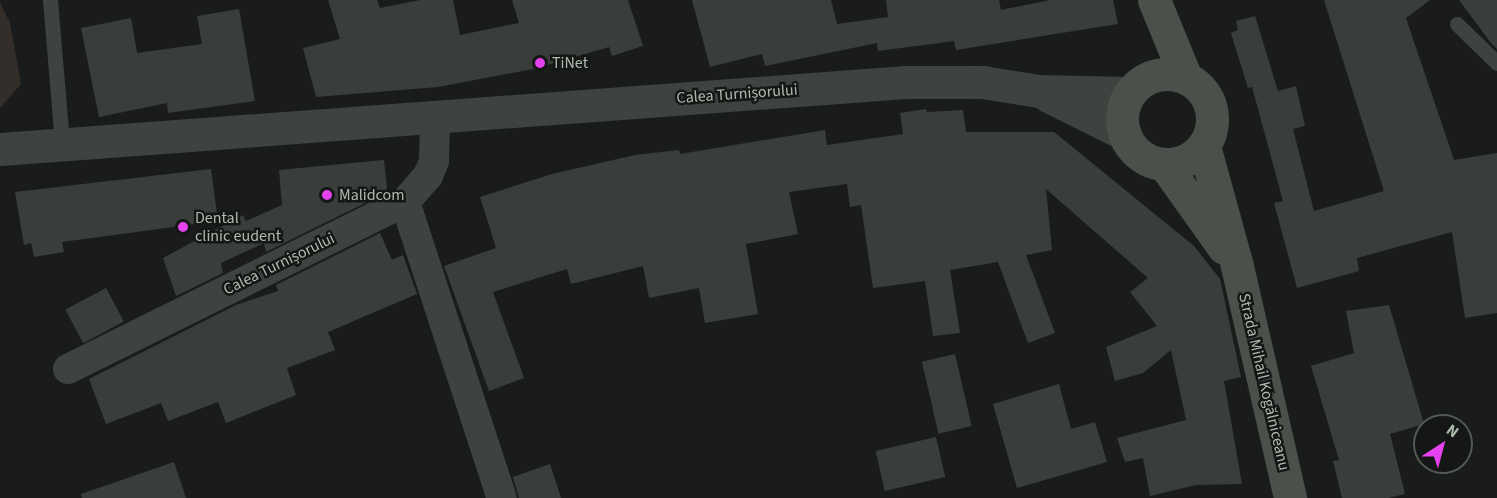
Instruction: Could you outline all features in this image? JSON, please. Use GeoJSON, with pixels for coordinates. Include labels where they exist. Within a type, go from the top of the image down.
{"type":"FeatureCollection","features":[{"type":"Feature","properties":{"kind":"main road"},"geometry":{"type":"LineString","coordinates":[[1155,2],[1186,78],[1205,95],[1211,107],[1210,134],[1204,146],[1179,163],[1164,164],[1140,155],[1125,135],[1123,113],[1140,86],[1155,2]]}},
{"type":"Feature","properties":{"kind":"main road"},"geometry":{"type":"LineString","coordinates":[[1140,86],[1167,74],[1186,78]]}},
{"type":"Feature","properties":{"kind":"main road","name":"Strada Mihail Kogălniceanu"},"geometry":{"type":"LineString","coordinates":[[1204,146],[1237,266],[1290,498]]}},
{"type":"Feature","properties":{"kind":"main road","name":"Strada Mihail Kogălniceanu"},"geometry":{"type":"LineString","coordinates":[[1164,164],[1237,266]]}},
{"type":"Feature","properties":{"kind":"street","name":"Calea Turnișorului"},"geometry":{"type":"LineString","coordinates":[[0,149],[950,80],[1038,92],[1140,86]]}},
{"type":"Feature","properties":{"kind":"street","name":"Calea Turnișorului"},"geometry":{"type":"LineString","coordinates":[[1038,92],[1125,135]]}},
{"type":"Feature","properties":{"kind":"street","name":"Calea Turnișorului"},"geometry":{"type":"LineString","coordinates":[[68,369],[405,201],[428,176],[434,161],[435,116]]}},
{"type":"Feature","properties":{"kind":"street"},"geometry":{"type":"LineString","coordinates":[[405,201],[501,498]]}},
{"type":"Feature","properties":{"kind":"lane"},"geometry":{"type":"LineString","coordinates":[[50,0],[62,143]]}},
{"type":"Feature","properties":{"kind":"lane"},"geometry":{"type":"LineString","coordinates":[[1457,24],[1497,63]]}},
{"type":"Feature","properties":{"kind":"shaded area"},"geometry":{"type":"Polygon","coordinates":[[[0,3],[10,23],[21,84],[0,108],[0,3]]]}},
{"type":"Feature","properties":{"kind":"building"},"geometry":{"type":"Polygon","coordinates":[[[328,0],[377,0],[380,8],[420,0],[453,0],[460,35],[519,23],[512,0],[628,0],[643,46],[612,56],[609,47],[533,69],[438,87],[316,97],[303,48],[340,39],[328,0]]]}},
{"type":"Feature","properties":{"kind":"building"},"geometry":{"type":"Polygon","coordinates":[[[692,0],[831,0],[837,24],[888,17],[886,0],[999,0],[1001,10],[1050,0],[1113,0],[1118,24],[956,50],[954,41],[878,51],[877,43],[765,66],[762,54],[710,67],[692,0]]]}},
{"type":"Feature","properties":{"kind":"building"},"geometry":{"type":"Polygon","coordinates":[[[1324,0],[1430,0],[1406,18],[1454,160],[1497,153],[1497,313],[1465,318],[1452,232],[1357,258],[1359,271],[1297,288],[1274,203],[1283,201],[1252,87],[1248,88],[1231,33],[1238,30],[1236,21],[1255,16],[1278,91],[1296,86],[1305,126],[1293,129],[1314,211],[1384,191],[1324,0]]]}},
{"type":"Feature","properties":{"kind":"building"},"geometry":{"type":"Polygon","coordinates":[[[1459,0],[1497,0],[1497,49],[1491,43],[1459,0]]]}},
{"type":"Feature","properties":{"kind":"building"},"geometry":{"type":"Polygon","coordinates":[[[239,9],[255,101],[168,113],[167,103],[99,117],[81,28],[131,18],[137,53],[202,44],[197,16],[239,9]]]}},
{"type":"Feature","properties":{"kind":"building"},"geometry":{"type":"Polygon","coordinates":[[[926,109],[927,112],[963,110],[966,132],[1054,132],[1194,246],[1220,279],[1241,377],[1224,381],[1242,484],[1196,485],[1150,496],[1143,458],[1125,462],[1117,438],[1186,420],[1171,350],[1143,373],[1115,381],[1106,347],[1157,326],[1130,292],[1148,278],[1046,189],[1052,250],[1026,255],[1055,333],[1028,343],[998,262],[950,270],[960,333],[933,336],[925,281],[873,288],[861,205],[850,207],[847,184],[789,192],[798,234],[746,244],[758,314],[705,323],[699,288],[649,298],[643,266],[571,284],[567,269],[493,292],[524,378],[489,391],[444,266],[496,248],[480,197],[552,174],[635,155],[679,150],[680,154],[825,130],[827,145],[903,134],[900,113],[926,109]]]}},
{"type":"Feature","properties":{"kind":"building"},"geometry":{"type":"Polygon","coordinates":[[[384,160],[387,189],[365,198],[367,202],[266,252],[264,243],[221,263],[223,273],[176,296],[163,258],[243,215],[246,221],[282,205],[279,170],[384,160]]]}},
{"type":"Feature","properties":{"kind":"building"},"geometry":{"type":"Polygon","coordinates":[[[211,169],[218,221],[62,242],[64,252],[34,257],[31,243],[24,245],[15,192],[211,169]]]}},
{"type":"Feature","properties":{"kind":"building"},"geometry":{"type":"Polygon","coordinates":[[[380,233],[392,260],[403,255],[417,294],[328,332],[335,350],[287,368],[296,395],[226,423],[218,402],[168,421],[161,403],[106,424],[89,379],[236,305],[278,291],[276,285],[380,233]]]}},
{"type":"Feature","properties":{"kind":"building"},"geometry":{"type":"Polygon","coordinates":[[[106,288],[124,322],[83,343],[65,310],[106,288]]]}},
{"type":"Feature","properties":{"kind":"building"},"geometry":{"type":"Polygon","coordinates":[[[1389,305],[1421,414],[1413,414],[1413,427],[1390,434],[1405,494],[1388,498],[1342,498],[1333,461],[1339,460],[1311,366],[1354,353],[1346,311],[1389,305]]]}},
{"type":"Feature","properties":{"kind":"building"},"geometry":{"type":"Polygon","coordinates":[[[955,354],[972,426],[939,434],[922,362],[955,354]]]}},
{"type":"Feature","properties":{"kind":"building"},"geometry":{"type":"Polygon","coordinates":[[[1059,384],[1071,429],[1095,422],[1107,462],[1017,488],[993,404],[1059,384]]]}},
{"type":"Feature","properties":{"kind":"building"},"geometry":{"type":"Polygon","coordinates":[[[936,437],[945,477],[885,491],[876,451],[936,437]]]}},
{"type":"Feature","properties":{"kind":"building"},"geometry":{"type":"Polygon","coordinates":[[[174,462],[186,498],[82,498],[81,494],[174,462]]]}},
{"type":"Feature","properties":{"kind":"building"},"geometry":{"type":"Polygon","coordinates":[[[550,464],[561,498],[519,498],[513,477],[550,464]]]}},
{"type":"Feature","properties":{"kind":"place","name":"TiNet"},"geometry":{"type":"Point","coordinates":[540,63]}},
{"type":"Feature","properties":{"kind":"place","name":"Malidcom"},"geometry":{"type":"Point","coordinates":[327,195]}},
{"type":"Feature","properties":{"kind":"place","name":"Dental clinic eudent"},"geometry":{"type":"Point","coordinates":[183,227]}}]}
